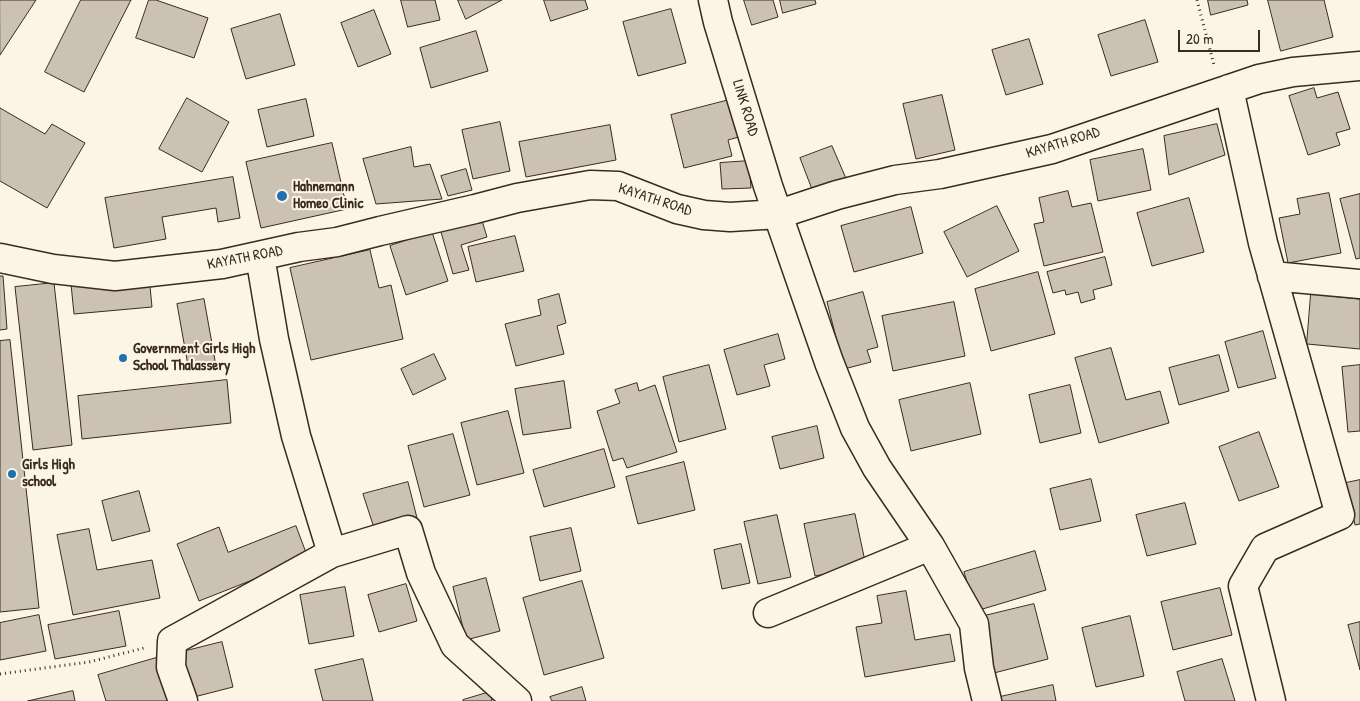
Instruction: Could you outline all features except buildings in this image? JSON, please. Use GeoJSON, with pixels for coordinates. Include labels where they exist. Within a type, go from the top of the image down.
{"type":"FeatureCollection","features":[{"type":"Feature","properties":{"kind":"street","name":"LINK ROAD"},"geometry":{"type":"LineString","coordinates":[[713,0],[768,186],[829,362],[855,428],[877,468],[930,546],[974,624],[979,668],[987,701]]}},
{"type":"Feature","properties":{"kind":"street","name":"KAYATH ROAD"},"geometry":{"type":"LineString","coordinates":[[0,258],[53,269],[115,276],[222,264],[300,247],[337,242],[517,198],[590,185],[618,186],[677,209],[704,215],[730,217],[779,214],[837,195],[896,180],[940,174],[1052,149],[1259,79],[1293,72],[1360,66]]}},
{"type":"Feature","properties":{"kind":"street"},"geometry":{"type":"LineString","coordinates":[[1224,91],[1272,276],[1340,515],[1265,548],[1243,586],[1271,701]]}},
{"type":"Feature","properties":{"kind":"street"},"geometry":{"type":"LineString","coordinates":[[260,256],[274,339],[294,426],[332,553]]}},
{"type":"Feature","properties":{"kind":"street"},"geometry":{"type":"LineString","coordinates":[[1272,276],[1360,284]]}},
{"type":"Feature","properties":{"kind":"street"},"geometry":{"type":"LineString","coordinates":[[183,701],[171,667],[172,641],[332,553],[408,530],[421,574],[455,645],[517,701]]}},
{"type":"Feature","properties":{"kind":"street"},"geometry":{"type":"LineString","coordinates":[[768,614],[930,546]]}},
{"type":"Feature","properties":{"kind":"path"},"geometry":{"type":"LineString","coordinates":[[1197,0],[1215,70],[1224,91]]}},
{"type":"Feature","properties":{"kind":"path"},"geometry":{"type":"LineString","coordinates":[[0,674],[89,662],[172,641]]}},
{"type":"Feature","properties":{"kind":"place","name":"Hahnemann Homeo Clinic"},"geometry":{"type":"Point","coordinates":[282,196]}},
{"type":"Feature","properties":{"kind":"place","name":"Government Girls High School Thalassery"},"geometry":{"type":"Point","coordinates":[123,358]}},
{"type":"Feature","properties":{"kind":"place","name":"Girls High school"},"geometry":{"type":"Point","coordinates":[12,474]}}]}
